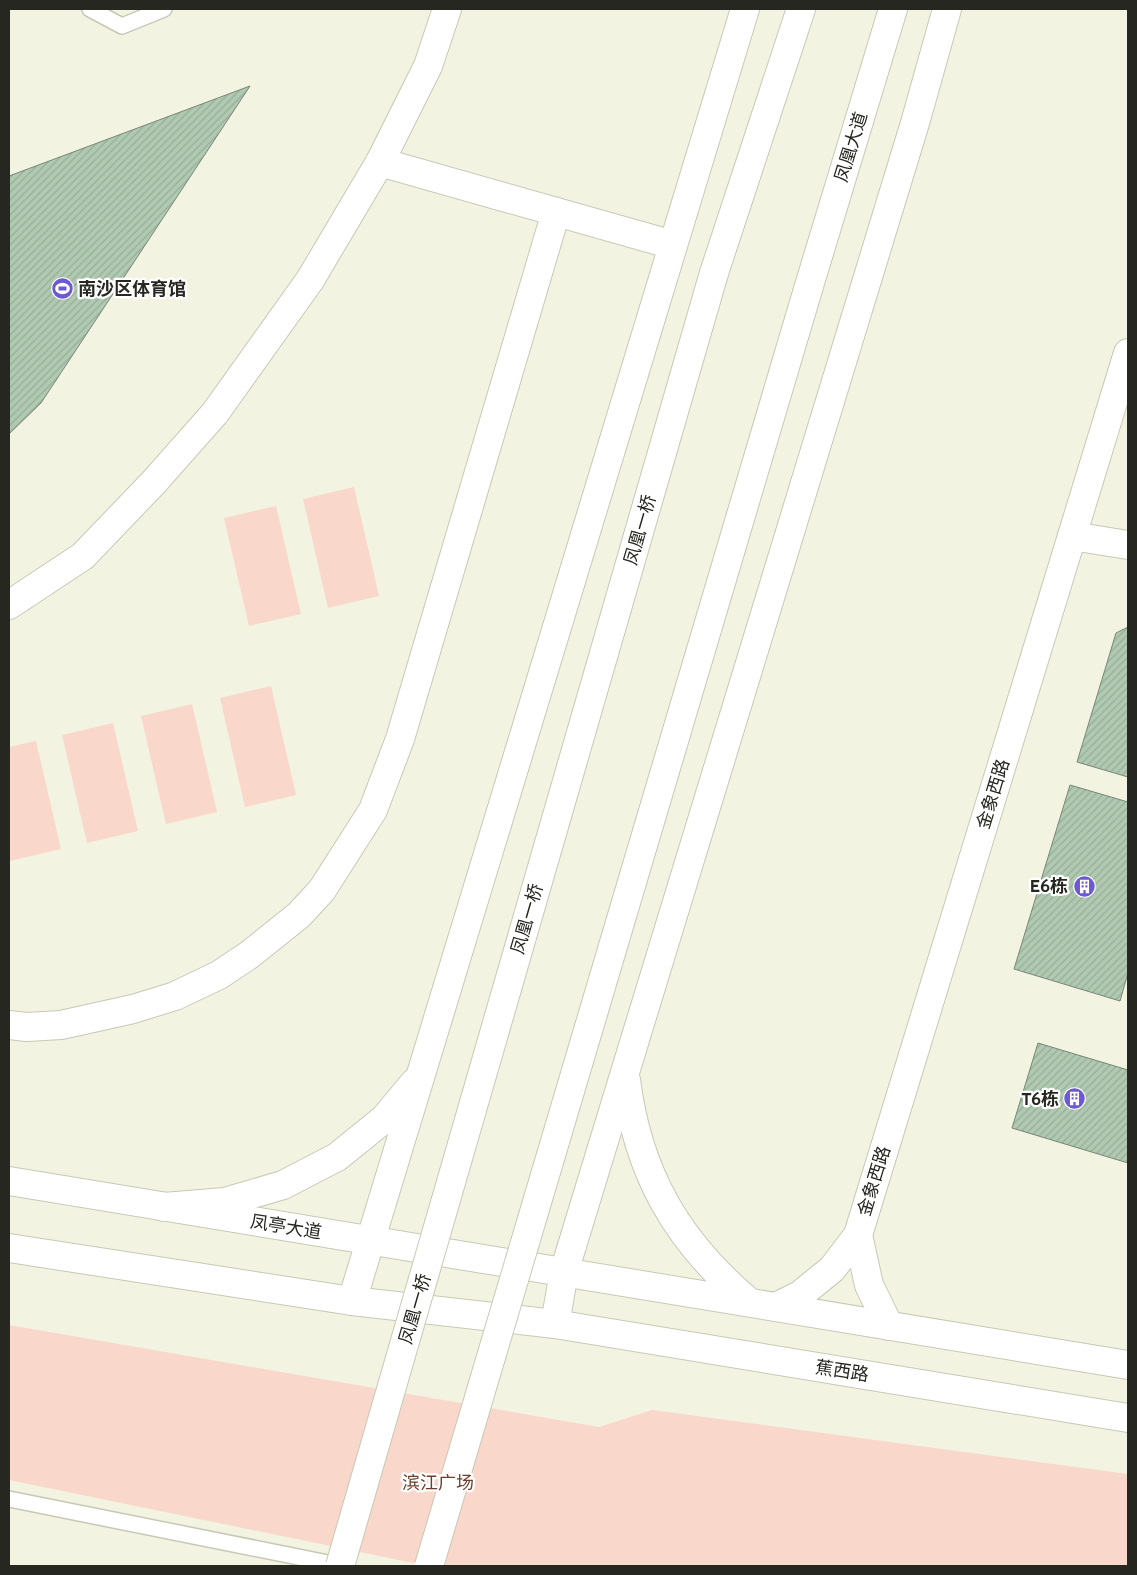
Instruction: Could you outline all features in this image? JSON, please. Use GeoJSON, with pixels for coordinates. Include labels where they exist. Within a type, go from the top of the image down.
{"type":"FeatureCollection","features":[{"type":"Feature","properties":{"kind":"main road"},"geometry":{"type":"LineString","coordinates":[[9,605],[83,556],[154,482],[215,413],[310,280],[380,162],[428,66],[446,9]]}},
{"type":"Feature","properties":{"kind":"main road"},"geometry":{"type":"LineString","coordinates":[[352,1301],[745,9]]}},
{"type":"Feature","properties":{"kind":"main road","name":"凤凰一桥"},"geometry":{"type":"LineString","coordinates":[[342,1566],[714,273],[801,9]]}},
{"type":"Feature","properties":{"kind":"main road","name":"凤凰大道"},"geometry":{"type":"LineString","coordinates":[[429,1566],[893,9]]}},
{"type":"Feature","properties":{"kind":"main road"},"geometry":{"type":"LineString","coordinates":[[9,1248],[352,1301],[555,1324],[564,1272],[915,124],[947,9]]}},
{"type":"Feature","properties":{"kind":"main road"},"geometry":{"type":"LineString","coordinates":[[380,162],[673,245]]}},
{"type":"Feature","properties":{"kind":"main road"},"geometry":{"type":"LineString","coordinates":[[9,1025],[27,1027],[70,1023],[133,1010],[175,996],[219,975],[250,955],[299,915],[322,890],[373,810],[400,739],[556,212]]}},
{"type":"Feature","properties":{"kind":"main road","name":"金象西路"},"geometry":{"type":"LineString","coordinates":[[858,1235],[1128,353]]}},
{"type":"Feature","properties":{"kind":"main road"},"geometry":{"type":"LineString","coordinates":[[1072,536],[1128,545]]}},
{"type":"Feature","properties":{"kind":"main road"},"geometry":{"type":"LineString","coordinates":[[625,1071],[629,1105],[637,1137],[648,1170],[663,1200],[680,1229],[700,1256],[723,1280],[749,1302]]}},
{"type":"Feature","properties":{"kind":"main road"},"geometry":{"type":"LineString","coordinates":[[164,1207],[224,1202],[283,1185],[337,1157],[384,1118],[422,1072]]}},
{"type":"Feature","properties":{"kind":"main road","name":"凤亭大道"},"geometry":{"type":"LineString","coordinates":[[9,1181],[564,1272]]}},
{"type":"Feature","properties":{"kind":"main road"},"geometry":{"type":"LineString","coordinates":[[776,1307],[800,1294],[832,1269],[858,1235]]}},
{"type":"Feature","properties":{"kind":"main road"},"geometry":{"type":"LineString","coordinates":[[858,1235],[869,1285],[888,1326]]}},
{"type":"Feature","properties":{"kind":"main road"},"geometry":{"type":"LineString","coordinates":[[564,1272],[1128,1365]]}},
{"type":"Feature","properties":{"kind":"main road","name":"蕉西路"},"geometry":{"type":"LineString","coordinates":[[555,1324],[1128,1418]]}},
{"type":"Feature","properties":{"kind":"lane"},"geometry":{"type":"LineString","coordinates":[[90,9],[122,26],[164,9]]}},
{"type":"Feature","properties":{"kind":"lane"},"geometry":{"type":"LineString","coordinates":[[9,1499],[342,1566]]}},
{"type":"Feature","properties":{"kind":"green space"},"geometry":{"type":"Polygon","coordinates":[[[354,487],[379,596],[328,608],[303,499],[354,487]]]}},
{"type":"Feature","properties":{"kind":"green space"},"geometry":{"type":"Polygon","coordinates":[[[276,506],[301,614],[249,626],[224,518],[276,506]]]}},
{"type":"Feature","properties":{"kind":"green space"},"geometry":{"type":"Polygon","coordinates":[[[271,686],[296,795],[245,807],[220,698],[271,686]]]}},
{"type":"Feature","properties":{"kind":"green space"},"geometry":{"type":"Polygon","coordinates":[[[192,704],[217,812],[166,824],[141,716],[192,704]]]}},
{"type":"Feature","properties":{"kind":"green space"},"geometry":{"type":"Polygon","coordinates":[[[113,723],[138,831],[87,843],[62,735],[113,723]]]}},
{"type":"Feature","properties":{"kind":"green space"},"geometry":{"type":"Polygon","coordinates":[[[36,741],[61,849],[10,861],[9,747],[36,741]]]}},
{"type":"Feature","properties":{"kind":"green space","name":"滨江广场"},"geometry":{"type":"Polygon","coordinates":[[[9,1325],[599,1427],[652,1410],[1128,1474],[1128,1566],[428,1566],[9,1480],[9,1325]]]}},
{"type":"Feature","properties":{"kind":"building","name":"南沙区体育馆"},"geometry":{"type":"Polygon","coordinates":[[[250,86],[41,403],[9,434],[9,176],[250,86]]]}},
{"type":"Feature","properties":{"kind":"building"},"geometry":{"type":"Polygon","coordinates":[[[1128,627],[1128,777],[1077,762],[1116,633],[1128,627]]]}},
{"type":"Feature","properties":{"kind":"building","name":"E6栋"},"geometry":{"type":"Polygon","coordinates":[[[1070,785],[1128,802],[1128,973],[1120,1001],[1014,969],[1070,785]]]}},
{"type":"Feature","properties":{"kind":"building","name":"T6栋"},"geometry":{"type":"Polygon","coordinates":[[[1038,1043],[1128,1070],[1128,1163],[1012,1128],[1038,1043]]]}},
{"type":"Feature","properties":{"kind":"place","name":"南沙区体育馆"},"geometry":{"type":"Point","coordinates":[62,289]}},
{"type":"Feature","properties":{"kind":"place","name":"E6栋"},"geometry":{"type":"Point","coordinates":[1084,886]}},
{"type":"Feature","properties":{"kind":"place","name":"T6栋"},"geometry":{"type":"Point","coordinates":[1075,1099]}}]}
